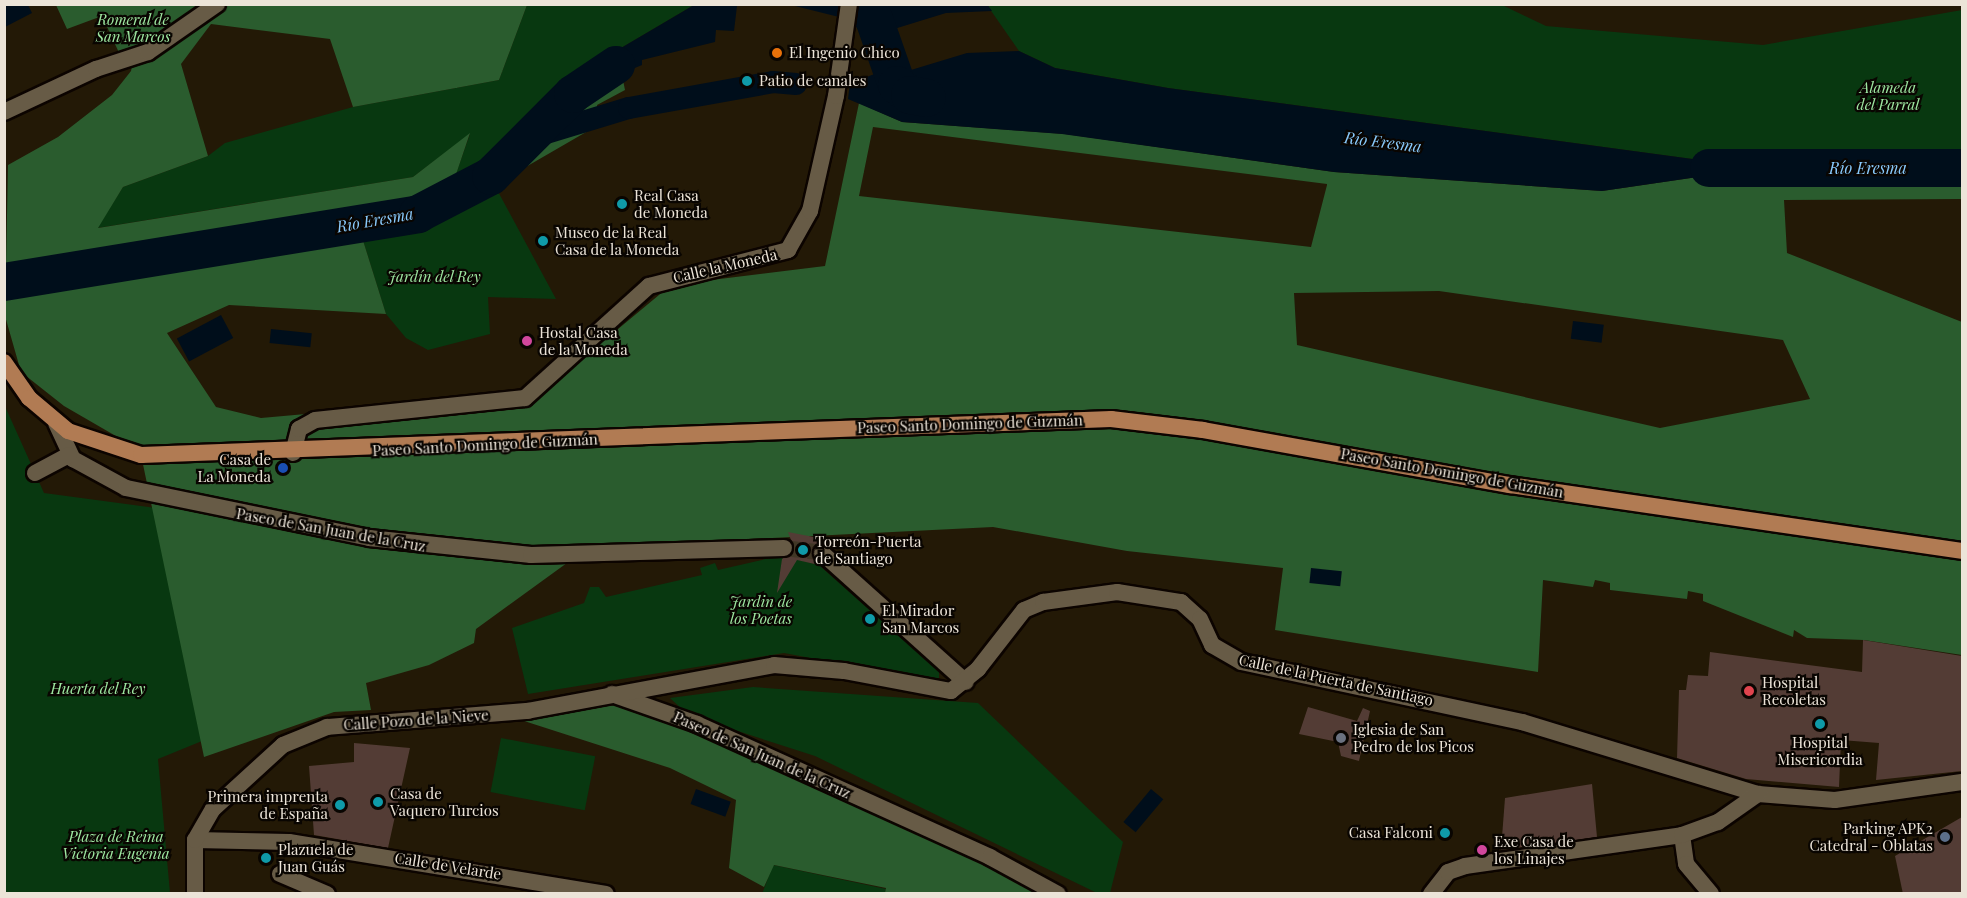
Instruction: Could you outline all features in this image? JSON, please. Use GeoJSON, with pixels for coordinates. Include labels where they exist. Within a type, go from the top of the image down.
{"type":"FeatureCollection","features":[{"type":"Feature","properties":{"kind":"main road","name":"Paseo Santo Domingo de Guzmán"},"geometry":{"type":"LineString","coordinates":[[4,362],[29,398],[56,423],[91,443],[141,455],[293,453],[1112,419],[1203,430],[1510,486],[1962,551]]}},
{"type":"Feature","properties":{"kind":"street"},"geometry":{"type":"LineString","coordinates":[[4,112],[96,69],[148,52],[218,4]]}},
{"type":"Feature","properties":{"kind":"street","name":"Calle la Moneda"},"geometry":{"type":"LineString","coordinates":[[293,453],[299,429],[320,419],[525,398],[649,286],[788,250],[810,211],[836,96],[849,4]]}},
{"type":"Feature","properties":{"kind":"street"},"geometry":{"type":"LineString","coordinates":[[35,473],[69,455],[56,423]]}},
{"type":"Feature","properties":{"kind":"street","name":"Paseo de San Juan de la Cruz"},"geometry":{"type":"LineString","coordinates":[[69,455],[126,488],[427,547],[595,556],[784,548]]}},
{"type":"Feature","properties":{"kind":"street"},"geometry":{"type":"LineString","coordinates":[[611,694],[774,665],[844,671],[951,692],[966,682],[843,577],[822,553]]}},
{"type":"Feature","properties":{"kind":"street","name":"Calle de la Puerta de Santiago"},"geometry":{"type":"LineString","coordinates":[[966,682],[1009,623],[1043,602],[1117,592],[1159,596],[1190,608],[1212,645],[1242,662],[1522,722],[1758,794],[1835,800],[1962,782]]}},
{"type":"Feature","properties":{"kind":"street","name":"Paseo de San Juan de la Cruz"},"geometry":{"type":"LineString","coordinates":[[611,694],[697,724],[990,857],[1058,894]]}},
{"type":"Feature","properties":{"kind":"street","name":"Calle Pozo de la Nieve"},"geometry":{"type":"LineString","coordinates":[[195,840],[226,795],[283,745],[303,735],[349,722],[527,711],[611,694]]}},
{"type":"Feature","properties":{"kind":"street"},"geometry":{"type":"LineString","coordinates":[[1431,894],[1448,872],[1465,866],[1682,835],[1718,822],[1758,794]]}},
{"type":"Feature","properties":{"kind":"street"},"geometry":{"type":"LineString","coordinates":[[1682,835],[1686,864],[1711,894]]}},
{"type":"Feature","properties":{"kind":"street"},"geometry":{"type":"LineString","coordinates":[[195,840],[195,894]]}},
{"type":"Feature","properties":{"kind":"street","name":"Calle de Velarde"},"geometry":{"type":"LineString","coordinates":[[195,840],[289,842],[606,894]]}},
{"type":"Feature","properties":{"kind":"street"},"geometry":{"type":"LineString","coordinates":[[280,874],[327,894]]}},
{"type":"Feature","properties":{"kind":"green space","name":"Alameda del Parral"},"geometry":{"type":"Polygon","coordinates":[[[1500,4],[1546,26],[1763,45],[1962,10],[1962,168],[1759,168],[1168,88],[1055,68],[1019,51],[987,5],[1500,4]]]}},
{"type":"Feature","properties":{"kind":"green space","name":"Romeral de San Marcos"},"geometry":{"type":"Polygon","coordinates":[[[56,5],[527,5],[499,80],[353,107],[330,39],[211,24],[181,64],[208,156],[123,187],[98,228],[413,177],[470,133],[448,198],[491,176],[573,94],[621,70],[625,90],[597,105],[600,124],[436,219],[356,218],[386,314],[229,305],[167,333],[216,407],[261,418],[541,393],[671,285],[825,266],[859,103],[902,122],[1065,134],[1334,172],[1602,191],[1759,168],[1962,168],[1962,199],[1784,200],[1787,253],[1962,322],[1962,655],[1864,640],[1807,638],[1794,630],[1793,637],[1703,601],[1703,594],[1688,591],[1687,599],[1610,590],[1610,583],[1595,580],[1593,587],[1543,580],[1538,672],[1275,630],[1283,568],[1127,551],[993,527],[589,547],[476,629],[474,643],[429,665],[366,683],[371,710],[334,712],[204,757],[140,450],[64,406],[21,372],[5,316],[8,165],[58,137],[112,95],[131,71],[135,52],[121,57],[102,16],[67,29],[56,5]],[[873,127],[859,196],[1311,247],[1327,185],[1327,184],[873,127]],[[1439,291],[1294,293],[1297,345],[1660,428],[1810,399],[1783,340],[1439,291]]]}},
{"type":"Feature","properties":{"kind":"green space"},"geometry":{"type":"Polygon","coordinates":[[[527,5],[694,5],[621,48],[491,176],[447,199],[470,134],[413,177],[97,228],[123,187],[208,156],[225,143],[353,107],[499,80],[527,5]]]}},
{"type":"Feature","properties":{"kind":"green space","name":"Jardín del Rey"},"geometry":{"type":"Polygon","coordinates":[[[495,186],[556,299],[488,297],[490,334],[428,350],[406,338],[386,314],[356,218],[436,219],[495,186]]]}},
{"type":"Feature","properties":{"kind":"green space","name":"Huerta del Rey"},"geometry":{"type":"Polygon","coordinates":[[[4,404],[44,493],[156,508],[202,741],[158,759],[170,893],[5,893],[4,404]]]}},
{"type":"Feature","properties":{"kind":"green space","name":"Jardin de los Poetas"},"geometry":{"type":"Polygon","coordinates":[[[783,555],[785,570],[795,559],[819,565],[939,671],[939,678],[933,681],[784,653],[528,694],[512,628],[584,603],[590,587],[599,587],[606,597],[702,575],[700,568],[715,563],[718,570],[783,555]]]}},
{"type":"Feature","properties":{"kind":"green space"},"geometry":{"type":"Polygon","coordinates":[[[753,687],[978,703],[1123,842],[1110,893],[1097,893],[815,756],[688,715],[670,698],[753,687]]]}},
{"type":"Feature","properties":{"kind":"green space"},"geometry":{"type":"Polygon","coordinates":[[[609,699],[730,741],[1005,870],[1044,893],[885,893],[886,888],[774,865],[764,887],[729,868],[736,800],[670,768],[521,720],[609,699]]]}},
{"type":"Feature","properties":{"kind":"green space"},"geometry":{"type":"Polygon","coordinates":[[[501,738],[595,756],[585,810],[491,792],[501,738]]]}},
{"type":"Feature","properties":{"kind":"green space"},"geometry":{"type":"Polygon","coordinates":[[[773,865],[886,889],[885,894],[762,894],[773,865]]]}},
{"type":"Feature","properties":{"kind":"water"},"geometry":{"type":"Polygon","coordinates":[[[5,4],[28,5],[32,13],[5,27],[5,4]]]}},
{"type":"Feature","properties":{"kind":"water"},"geometry":{"type":"Polygon","coordinates":[[[987,4],[992,11],[946,13],[868,37],[859,22],[791,5],[737,6],[734,31],[716,30],[715,42],[642,60],[642,65],[573,94],[621,48],[694,5],[987,4]]]}},
{"type":"Feature","properties":{"kind":"water"},"geometry":{"type":"Polygon","coordinates":[[[1019,51],[1055,68],[1168,88],[1759,168],[1602,191],[1334,172],[1062,134],[902,122],[848,99],[850,83],[898,66],[901,73],[967,53],[1019,51]]]}},
{"type":"Feature","properties":{"kind":"water"},"geometry":{"type":"Polygon","coordinates":[[[221,315],[233,338],[189,361],[177,338],[221,315]]]}},
{"type":"Feature","properties":{"kind":"water"},"geometry":{"type":"Polygon","coordinates":[[[1573,321],[1604,325],[1602,343],[1571,339],[1573,321]]]}},
{"type":"Feature","properties":{"kind":"water"},"geometry":{"type":"Polygon","coordinates":[[[271,329],[312,333],[310,347],[270,343],[271,329]]]}},
{"type":"Feature","properties":{"kind":"water"},"geometry":{"type":"Polygon","coordinates":[[[1311,568],[1342,571],[1340,586],[1309,583],[1311,568]]]}},
{"type":"Feature","properties":{"kind":"water"},"geometry":{"type":"Polygon","coordinates":[[[696,789],[731,802],[725,817],[691,804],[696,789]]]}},
{"type":"Feature","properties":{"kind":"water"},"geometry":{"type":"Polygon","coordinates":[[[1151,789],[1163,799],[1136,832],[1123,822],[1151,789]]]}},
{"type":"Feature","properties":{"kind":"building","name":"Torreón-Puerta de Santiago"},"geometry":{"type":"Polygon","coordinates":[[[788,532],[824,539],[812,551],[819,565],[797,560],[777,593],[782,559],[794,548],[788,532]]]}},
{"type":"Feature","properties":{"kind":"building","name":"Hospital Misericordia"},"geometry":{"type":"Polygon","coordinates":[[[1863,640],[1962,656],[1962,771],[1876,780],[1879,743],[1841,740],[1839,787],[1746,779],[1677,758],[1679,690],[1686,690],[1688,675],[1708,676],[1710,652],[1862,672],[1863,640]]]}},
{"type":"Feature","properties":{"kind":"building","name":"Iglesia de San Pedro de los Picos"},"geometry":{"type":"Polygon","coordinates":[[[1308,707],[1357,721],[1363,708],[1370,711],[1359,761],[1341,756],[1338,742],[1299,734],[1308,707]]]}},
{"type":"Feature","properties":{"kind":"building"},"geometry":{"type":"Polygon","coordinates":[[[354,743],[410,748],[388,848],[314,835],[309,766],[354,762],[354,743]]]}},
{"type":"Feature","properties":{"kind":"building"},"geometry":{"type":"Polygon","coordinates":[[[1592,784],[1597,837],[1501,850],[1505,798],[1592,784]]]}},
{"type":"Feature","properties":{"kind":"building","name":"Parking APK2 Catedral - Oblatas"},"geometry":{"type":"Polygon","coordinates":[[[1962,817],[1962,894],[1903,894],[1895,856],[1962,817]]]}},
{"type":"Feature","properties":{"kind":"waterway","name":"Río Eresma"},"geometry":{"type":"LineString","coordinates":[[863,4],[874,19],[897,85],[910,95],[927,98]]}},
{"type":"Feature","properties":{"kind":"waterway","name":"Río Eresma"},"geometry":{"type":"LineString","coordinates":[[4,282],[418,214],[491,176],[573,94],[616,65]]}},
{"type":"Feature","properties":{"kind":"waterway"},"geometry":{"type":"LineString","coordinates":[[530,138],[629,108],[773,82],[796,84]]}},
{"type":"Feature","properties":{"kind":"waterway","name":"Río Eresma"},"geometry":{"type":"LineString","coordinates":[[1709,168],[1962,168]]}},
{"type":"Feature","properties":{"kind":"tunnel"},"geometry":{"type":"LineString","coordinates":[[784,548],[822,553]]}},
{"type":"Feature","properties":{"kind":"place","name":"El Ingenio Chico"},"geometry":{"type":"Point","coordinates":[777,53]}},
{"type":"Feature","properties":{"kind":"place","name":"Patio de canales"},"geometry":{"type":"Point","coordinates":[747,81]}},
{"type":"Feature","properties":{"kind":"place","name":"Real Casa de Moneda"},"geometry":{"type":"Point","coordinates":[622,204]}},
{"type":"Feature","properties":{"kind":"place","name":"Museo de la Real Casa de la Moneda"},"geometry":{"type":"Point","coordinates":[543,241]}},
{"type":"Feature","properties":{"kind":"place","name":"Hostal Casa de la Moneda"},"geometry":{"type":"Point","coordinates":[527,341]}},
{"type":"Feature","properties":{"kind":"place","name":"Casa de La Moneda"},"geometry":{"type":"Point","coordinates":[283,468]}},
{"type":"Feature","properties":{"kind":"place","name":"Torreón-Puerta de Santiago"},"geometry":{"type":"Point","coordinates":[803,550]}},
{"type":"Feature","properties":{"kind":"place","name":"El Mirador San Marcos"},"geometry":{"type":"Point","coordinates":[870,619]}},
{"type":"Feature","properties":{"kind":"place","name":"Hospital Recoletas"},"geometry":{"type":"Point","coordinates":[1749,691]}},
{"type":"Feature","properties":{"kind":"place","name":"Hospital Misericordia"},"geometry":{"type":"Point","coordinates":[1820,724]}},
{"type":"Feature","properties":{"kind":"place","name":"Iglesia de San Pedro de los Picos"},"geometry":{"type":"Point","coordinates":[1341,738]}},
{"type":"Feature","properties":{"kind":"place","name":"Casa de Vaquero Turcios"},"geometry":{"type":"Point","coordinates":[378,802]}},
{"type":"Feature","properties":{"kind":"place","name":"Primera imprenta de España"},"geometry":{"type":"Point","coordinates":[340,805]}},
{"type":"Feature","properties":{"kind":"place","name":"Casa Falconi"},"geometry":{"type":"Point","coordinates":[1445,833]}},
{"type":"Feature","properties":{"kind":"place","name":"Parking APK2 Catedral - Oblatas"},"geometry":{"type":"Point","coordinates":[1945,837]}},
{"type":"Feature","properties":{"kind":"place","name":"Exe Casa de los Linajes"},"geometry":{"type":"Point","coordinates":[1482,850]}},
{"type":"Feature","properties":{"kind":"place","name":"Plazuela de Juan Guás"},"geometry":{"type":"Point","coordinates":[266,858]}},
{"type":"Feature","properties":{"kind":"park label","name":"Plaza de Reina Victoria Eugenia"},"geometry":{"type":"Point","coordinates":[116,844]}}]}
